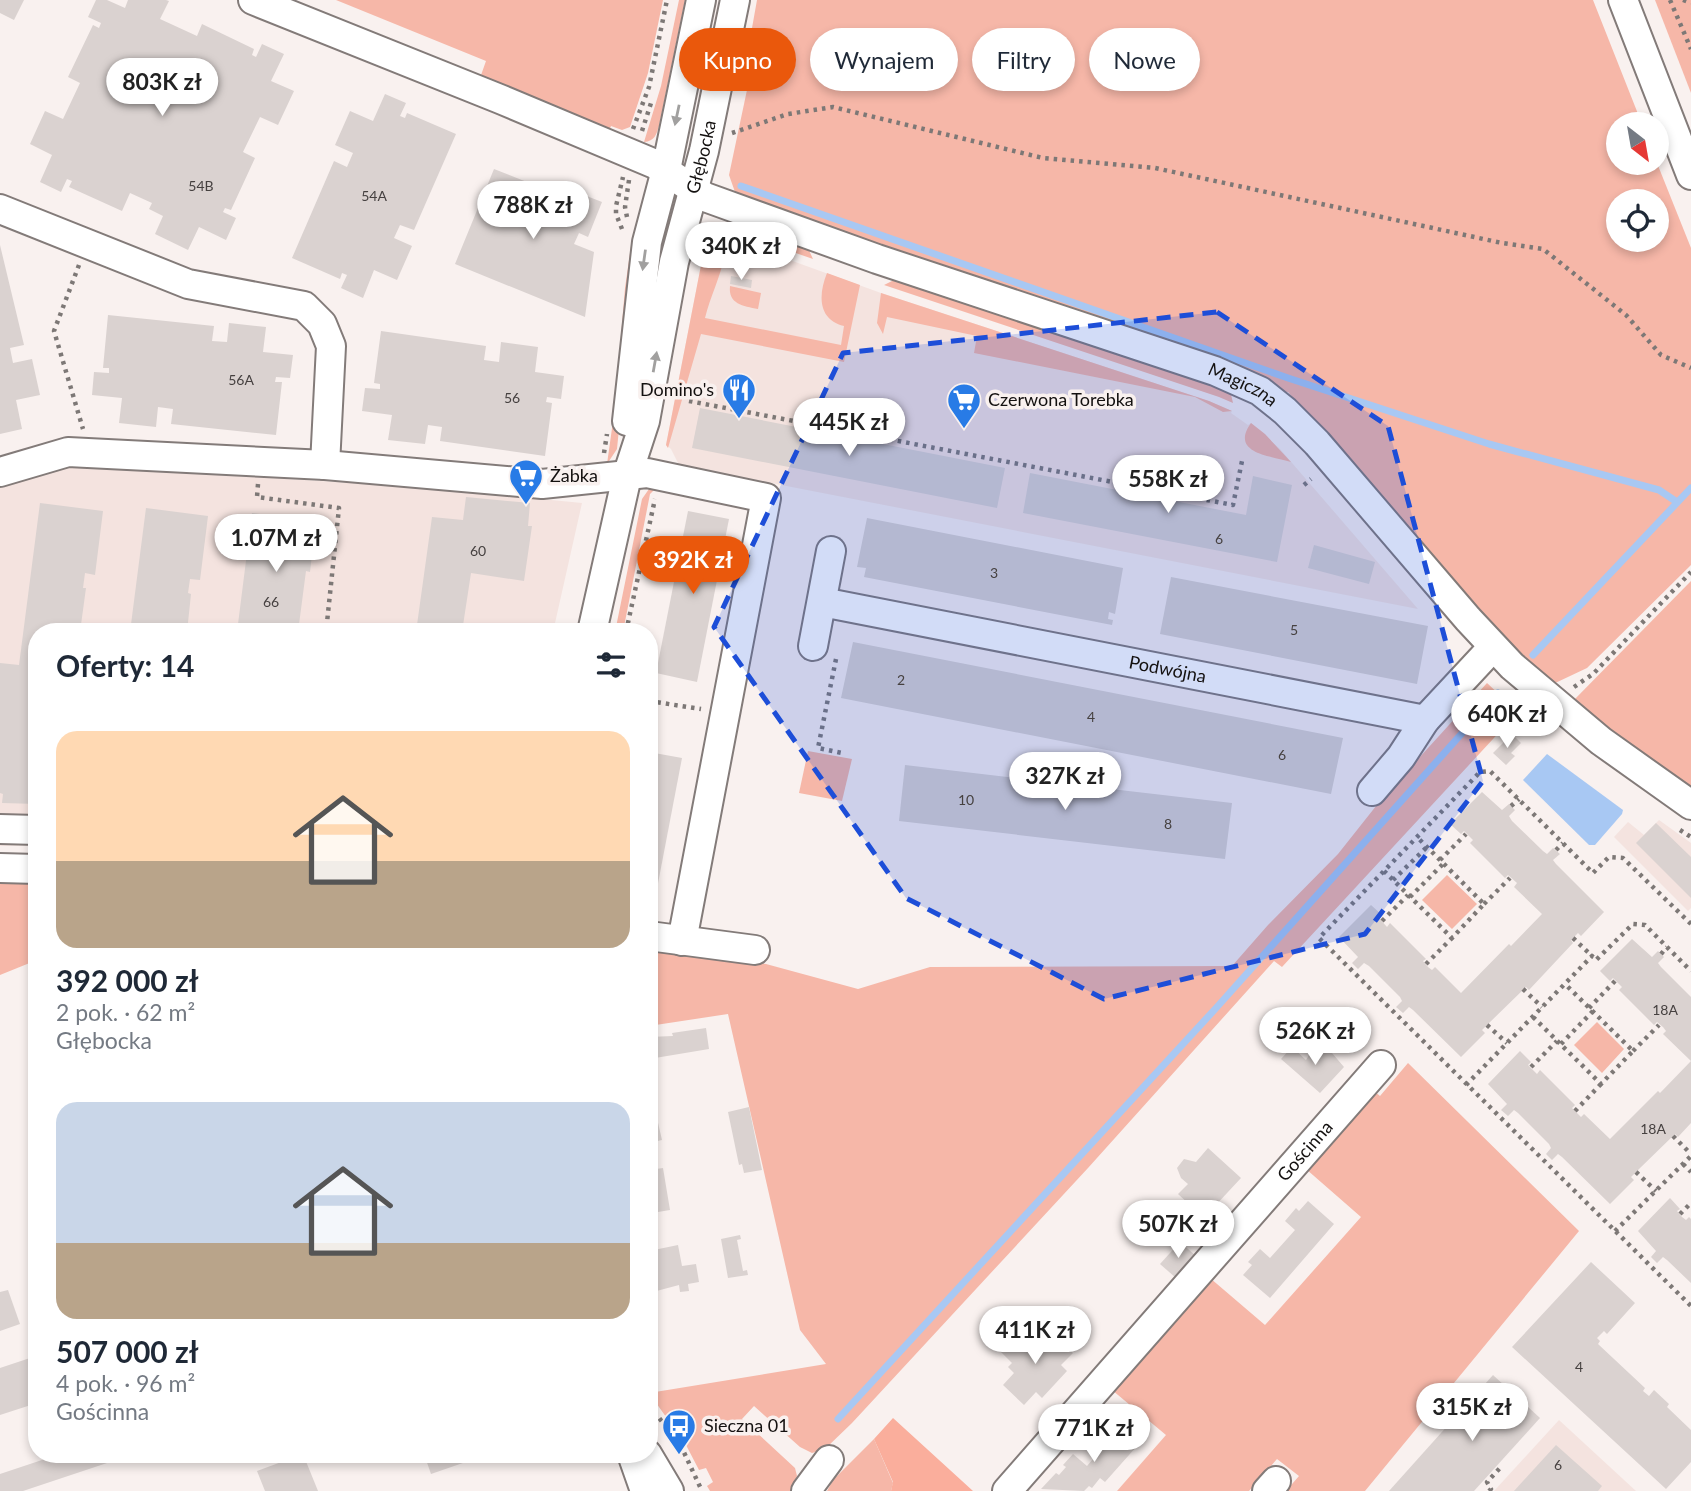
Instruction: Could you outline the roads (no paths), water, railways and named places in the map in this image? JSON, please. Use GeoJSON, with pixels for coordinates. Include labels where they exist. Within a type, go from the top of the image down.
{"type":"FeatureCollection","features":[{"type":"Feature","properties":{"kind":"street","name":"Magiczna"},"geometry":{"type":"LineString","coordinates":[[253,0],[500,99],[666,170],[705,197],[730,207],[1215,371],[1260,391],[1317,443],[1427,574],[1493,647],[1601,741],[1691,805]]}},
{"type":"Feature","properties":{"kind":"street","name":"Głębocka"},"geometry":{"type":"LineString","coordinates":[[626,476],[628,418],[643,265],[666,170],[701,0]]}},
{"type":"Feature","properties":{"kind":"street","name":"Głębocka"},"geometry":{"type":"LineString","coordinates":[[595,623],[626,476],[645,421],[674,262],[704,151],[735,0]]}},
{"type":"Feature","properties":{"kind":"street"},"geometry":{"type":"LineString","coordinates":[[1623,0],[1691,175]]}},
{"type":"Feature","properties":{"kind":"street"},"geometry":{"type":"LineString","coordinates":[[0,209],[188,284],[304,306],[321,324],[331,346],[325,465]]}},
{"type":"Feature","properties":{"kind":"street"},"geometry":{"type":"LineString","coordinates":[[0,472],[68,452],[325,465],[542,484],[647,472],[766,498],[682,941]]}},
{"type":"Feature","properties":{"kind":"street"},"geometry":{"type":"LineString","coordinates":[[825,652],[821,602],[831,551]]}},
{"type":"Feature","properties":{"kind":"street","name":"Podwójna"},"geometry":{"type":"LineString","coordinates":[[821,602],[1425,720]]}},
{"type":"Feature","properties":{"kind":"street"},"geometry":{"type":"LineString","coordinates":[[1372,791],[1401,757],[1425,720],[1493,647]]}},
{"type":"Feature","properties":{"kind":"street"},"geometry":{"type":"LineString","coordinates":[[0,829],[28,830]]}},
{"type":"Feature","properties":{"kind":"street"},"geometry":{"type":"LineString","coordinates":[[0,868],[28,869]]}},
{"type":"Feature","properties":{"kind":"street"},"geometry":{"type":"LineString","coordinates":[[658,937],[755,950]]}},
{"type":"Feature","properties":{"kind":"street","name":"Gościnna"},"geometry":{"type":"LineString","coordinates":[[1007,1491],[1381,1065]]}},
{"type":"Feature","properties":{"kind":"street"},"geometry":{"type":"LineString","coordinates":[[806,1491],[829,1460]]}},
{"type":"Feature","properties":{"kind":"street"},"geometry":{"type":"LineString","coordinates":[[635,1463],[645,1491]]}},
{"type":"Feature","properties":{"kind":"street"},"geometry":{"type":"LineString","coordinates":[[651,1463],[668,1491]]}},
{"type":"Feature","properties":{"kind":"water"},"geometry":{"type":"Polygon","coordinates":[[[1547,754],[1623,810],[1595,845],[1589,845],[1523,780],[1547,754]]]}},
{"type":"Feature","properties":{"kind":"waterway"},"geometry":{"type":"LineString","coordinates":[[741,186],[1288,378],[1489,444],[1659,490],[1677,502]]}},
{"type":"Feature","properties":{"kind":"waterway"},"geometry":{"type":"LineString","coordinates":[[1533,655],[1691,488]]}},
{"type":"Feature","properties":{"kind":"waterway"},"geometry":{"type":"LineString","coordinates":[[838,1419],[1217,1007],[1498,693]]}},
{"type":"Feature","properties":{"kind":"place","name":"Domino's"},"geometry":{"type":"Point","coordinates":[739,420]}},
{"type":"Feature","properties":{"kind":"place","name":"Czerwona Torebka"},"geometry":{"type":"Point","coordinates":[964,430]}},
{"type":"Feature","properties":{"kind":"place","name":"Żabka"},"geometry":{"type":"Point","coordinates":[526,506]}},
{"type":"Feature","properties":{"kind":"place","name":"Sieczna 01"},"geometry":{"type":"Point","coordinates":[679,1456]}}]}
